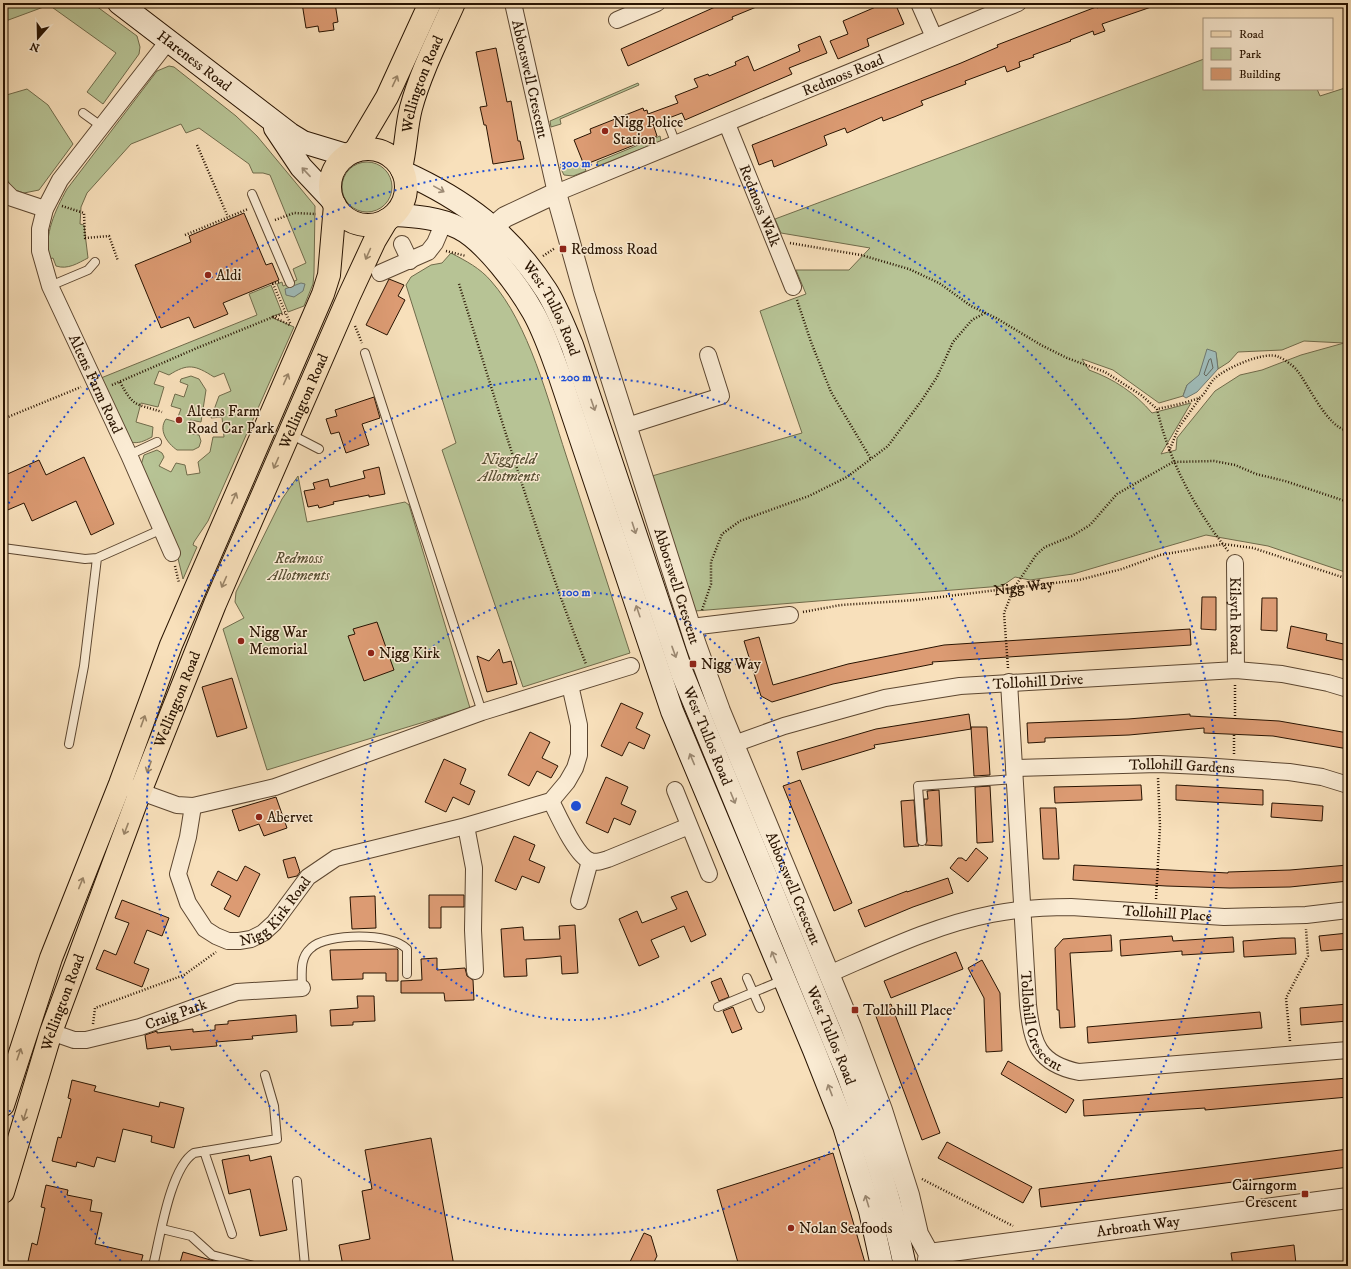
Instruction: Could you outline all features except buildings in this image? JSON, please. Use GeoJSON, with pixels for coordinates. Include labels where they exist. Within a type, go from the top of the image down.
{"type":"FeatureCollection","features":[{"type":"Feature","properties":{"kind":"main road","name":"Hareness Road"},"geometry":{"type":"LineString","coordinates":[[120,3],[269,118],[303,142],[350,153]]}},
{"type":"Feature","properties":{"kind":"main road","name":"Wellington Road"},"geometry":{"type":"LineString","coordinates":[[350,153],[387,97],[420,13],[430,3]]}},
{"type":"Feature","properties":{"kind":"main road","name":"Wellington Road"},"geometry":{"type":"LineString","coordinates":[[402,170],[406,152],[411,109],[415,95],[454,3]]}},
{"type":"Feature","properties":{"kind":"main road","name":"Hareness Road"},"geometry":{"type":"LineString","coordinates":[[269,118],[301,167],[328,204]]}},
{"type":"Feature","properties":{"kind":"main road"},"geometry":{"type":"LineString","coordinates":[[368,148],[381,151],[393,158],[402,170],[406,183],[406,195],[401,206],[390,217],[368,225],[358,224],[348,220],[328,204],[331,175],[337,165],[350,153],[368,148]]}},
{"type":"Feature","properties":{"kind":"main road","name":"West Tullos Road"},"geometry":{"type":"LineString","coordinates":[[402,170],[437,187],[458,200],[493,227],[517,250],[547,291],[572,345],[682,673],[848,1075],[872,1141],[890,1202],[905,1266]]}},
{"type":"Feature","properties":{"kind":"main road","name":"Wellington Road"},"geometry":{"type":"LineString","coordinates":[[3,1192],[51,1032],[130,788],[171,645],[306,333],[329,275],[328,204]]}},
{"type":"Feature","properties":{"kind":"main road","name":"Wellington Road"},"geometry":{"type":"LineString","coordinates":[[3,1105],[51,958],[195,651],[370,250],[390,217]]}},
{"type":"Feature","properties":{"kind":"main road","name":"West Tullos Road"},"geometry":{"type":"LineString","coordinates":[[390,217],[444,222],[473,236],[502,267],[533,312],[559,374],[672,711],[844,1126],[870,1211],[882,1266]]}},
{"type":"Feature","properties":{"kind":"street","name":"Abbotswell Crescent"},"geometry":{"type":"LineString","coordinates":[[513,3],[556,193],[569,242],[690,625],[720,711],[829,974],[882,1110],[900,1167],[918,1234],[928,1260]]}},
{"type":"Feature","properties":{"kind":"street"},"geometry":{"type":"LineString","coordinates":[[617,20],[657,3]]}},
{"type":"Feature","properties":{"kind":"street"},"geometry":{"type":"LineString","coordinates":[[919,3],[934,37]]}},
{"type":"Feature","properties":{"kind":"street","name":"Redmoss Road"},"geometry":{"type":"LineString","coordinates":[[473,236],[493,227],[505,217],[556,193],[727,124],[1018,3]]}},
{"type":"Feature","properties":{"kind":"street","name":"Altens Farm Road"},"geometry":{"type":"LineString","coordinates":[[169,40],[60,180],[46,205],[40,229],[40,251],[50,286],[129,455],[160,530],[172,553]]}},
{"type":"Feature","properties":{"kind":"street","name":"Redmoss Walk"},"geometry":{"type":"LineString","coordinates":[[727,124],[793,287]]}},
{"type":"Feature","properties":{"kind":"street"},"geometry":{"type":"LineString","coordinates":[[3,190],[12,198],[46,205]]}},
{"type":"Feature","properties":{"kind":"street"},"geometry":{"type":"LineString","coordinates":[[380,273],[433,248],[444,222]]}},
{"type":"Feature","properties":{"kind":"street"},"geometry":{"type":"LineString","coordinates":[[402,244],[410,260]]}},
{"type":"Feature","properties":{"kind":"street"},"geometry":{"type":"LineString","coordinates":[[627,426],[721,396],[708,355]]}},
{"type":"Feature","properties":{"kind":"street","name":"Kilsyth Road"},"geometry":{"type":"LineString","coordinates":[[1235,563],[1236,670]]}},
{"type":"Feature","properties":{"kind":"street"},"geometry":{"type":"LineString","coordinates":[[690,625],[790,615]]}},
{"type":"Feature","properties":{"kind":"street"},"geometry":{"type":"LineString","coordinates":[[130,788],[177,805],[193,806],[275,787],[482,712],[631,666]]}},
{"type":"Feature","properties":{"kind":"street","name":"Tollohill Drive"},"geometry":{"type":"LineString","coordinates":[[734,744],[784,726],[886,698],[960,686],[1236,670],[1282,674],[1328,683],[1348,689]]}},
{"type":"Feature","properties":{"kind":"street","name":"Tollohill Crescent"},"geometry":{"type":"LineString","coordinates":[[1009,682],[1022,910],[1031,1031],[1038,1048],[1046,1058],[1068,1070],[1079,1072],[1348,1050]]}},
{"type":"Feature","properties":{"kind":"street"},"geometry":{"type":"LineString","coordinates":[[570,685],[580,725],[579,754],[575,768],[567,782],[550,801],[579,851],[590,861],[599,862],[689,826]]}},
{"type":"Feature","properties":{"kind":"street","name":"Tollohill Gardens"},"geometry":{"type":"LineString","coordinates":[[1015,774],[1158,764],[1289,772],[1322,777],[1348,785]]}},
{"type":"Feature","properties":{"kind":"street"},"geometry":{"type":"LineString","coordinates":[[675,790],[709,874]]}},
{"type":"Feature","properties":{"kind":"street","name":"Nigg Kirk Road"},"geometry":{"type":"LineString","coordinates":[[193,806],[188,837],[179,868],[182,889],[188,904],[205,929],[216,936],[231,941],[251,939],[263,933],[274,923],[308,877],[322,866],[336,858],[466,826],[550,801]]}},
{"type":"Feature","properties":{"kind":"street"},"geometry":{"type":"LineString","coordinates":[[466,826],[474,868],[472,930],[475,972]]}},
{"type":"Feature","properties":{"kind":"street"},"geometry":{"type":"LineString","coordinates":[[579,901],[590,861]]}},
{"type":"Feature","properties":{"kind":"street","name":"Tollohill Place"},"geometry":{"type":"LineString","coordinates":[[829,974],[934,930],[992,914],[1022,910],[1071,907],[1224,917],[1306,915],[1348,910]]}},
{"type":"Feature","properties":{"kind":"street","name":"Craig Park"},"geometry":{"type":"LineString","coordinates":[[51,1032],[74,1040],[92,1039],[140,1026],[237,992],[302,988]]}},
{"type":"Feature","properties":{"kind":"street","name":"Arbroath Way"},"geometry":{"type":"LineString","coordinates":[[928,1260],[1019,1242],[1348,1198]]}},
{"type":"Feature","properties":{"kind":"lane"},"geometry":{"type":"LineString","coordinates":[[83,113],[101,126]]}},
{"type":"Feature","properties":{"kind":"lane"},"geometry":{"type":"LineString","coordinates":[[669,126],[676,144]]}},
{"type":"Feature","properties":{"kind":"lane"},"geometry":{"type":"LineString","coordinates":[[252,194],[290,283]]}},
{"type":"Feature","properties":{"kind":"lane"},"geometry":{"type":"LineString","coordinates":[[50,286],[88,270],[95,262]]}},
{"type":"Feature","properties":{"kind":"lane"},"geometry":{"type":"LineString","coordinates":[[365,353],[482,712]]}},
{"type":"Feature","properties":{"kind":"lane"},"geometry":{"type":"LineString","coordinates":[[289,433],[319,448]]}},
{"type":"Feature","properties":{"kind":"lane"},"geometry":{"type":"LineString","coordinates":[[129,455],[157,442]]}},
{"type":"Feature","properties":{"kind":"lane"},"geometry":{"type":"LineString","coordinates":[[3,548],[85,559],[97,558],[160,530]]}},
{"type":"Feature","properties":{"kind":"lane"},"geometry":{"type":"LineString","coordinates":[[69,744],[84,666],[97,558]]}},
{"type":"Feature","properties":{"kind":"lane"},"geometry":{"type":"LineString","coordinates":[[922,841],[918,786],[1015,774]]}},
{"type":"Feature","properties":{"kind":"lane"},"geometry":{"type":"LineString","coordinates":[[302,988],[302,964],[310,949],[324,939],[360,936],[394,941],[403,944],[407,949],[407,974]]}},
{"type":"Feature","properties":{"kind":"lane"},"geometry":{"type":"LineString","coordinates":[[747,978],[760,1008]]}},
{"type":"Feature","properties":{"kind":"lane"},"geometry":{"type":"LineString","coordinates":[[718,1007],[783,980]]}},
{"type":"Feature","properties":{"kind":"lane"},"geometry":{"type":"LineString","coordinates":[[153,1266],[177,1174],[182,1163],[194,1153],[277,1140],[274,1106],[265,1075]]}},
{"type":"Feature","properties":{"kind":"lane"},"geometry":{"type":"LineString","coordinates":[[204,1151],[232,1234]]}},
{"type":"Feature","properties":{"kind":"lane"},"geometry":{"type":"LineString","coordinates":[[297,1182],[305,1266]]}},
{"type":"Feature","properties":{"kind":"lane"},"geometry":{"type":"LineString","coordinates":[[162,1229],[191,1236],[212,1255],[254,1266]]}},
{"type":"Feature","properties":{"kind":"path"},"geometry":{"type":"LineString","coordinates":[[197,145],[228,217]]}},
{"type":"Feature","properties":{"kind":"path"},"geometry":{"type":"LineString","coordinates":[[185,235],[248,209],[256,228],[294,213],[319,214],[328,204]]}},
{"type":"Feature","properties":{"kind":"path"},"geometry":{"type":"LineString","coordinates":[[46,205],[84,213],[86,238],[109,236],[118,261]]}},
{"type":"Feature","properties":{"kind":"path"},"geometry":{"type":"LineString","coordinates":[[775,241],[861,255],[909,269],[939,283],[971,306],[996,318],[1041,345],[1067,358],[1105,372],[1141,395],[1158,409],[1173,462],[1208,523],[1223,544]]}},
{"type":"Feature","properties":{"kind":"path"},"geometry":{"type":"LineString","coordinates":[[529,266],[554,248],[569,242]]}},
{"type":"Feature","properties":{"kind":"path"},"geometry":{"type":"LineString","coordinates":[[459,284],[515,461],[569,621],[587,667],[589,678]]}},
{"type":"Feature","properties":{"kind":"path"},"geometry":{"type":"LineString","coordinates":[[793,287],[811,342],[831,392],[871,459]]}},
{"type":"Feature","properties":{"kind":"path"},"geometry":{"type":"LineString","coordinates":[[3,419],[94,381],[106,388],[197,348],[286,313]]}},
{"type":"Feature","properties":{"kind":"path"},"geometry":{"type":"LineString","coordinates":[[690,625],[700,614],[706,602],[711,584],[711,562],[722,534],[740,521],[809,496],[847,477],[888,446],[937,377],[953,342],[972,320],[984,313]]}},
{"type":"Feature","properties":{"kind":"path"},"geometry":{"type":"LineString","coordinates":[[273,317],[306,333]]}},
{"type":"Feature","properties":{"kind":"path"},"geometry":{"type":"LineString","coordinates":[[333,333],[345,336],[353,322],[365,353]]}},
{"type":"Feature","properties":{"kind":"path"},"geometry":{"type":"LineString","coordinates":[[1169,451],[1179,427],[1215,378],[1228,369],[1263,356],[1277,356],[1296,369],[1319,405],[1336,424],[1344,430],[1348,430]]}},
{"type":"Feature","properties":{"kind":"path"},"geometry":{"type":"LineString","coordinates":[[120,382],[130,401],[140,406],[162,412]]}},
{"type":"Feature","properties":{"kind":"path"},"geometry":{"type":"LineString","coordinates":[[1158,409],[1200,397]]}},
{"type":"Feature","properties":{"kind":"path"},"geometry":{"type":"LineString","coordinates":[[1009,682],[1004,613],[1014,588],[1036,555],[1045,547],[1072,536],[1090,525],[1117,494],[1173,462],[1214,461],[1235,465],[1256,474],[1285,481],[1348,502]]}},
{"type":"Feature","properties":{"kind":"path","name":"Nigg Way"},"geometry":{"type":"LineString","coordinates":[[790,615],[842,605],[916,600],[1079,580],[1122,569],[1160,555],[1223,544],[1253,548],[1348,579]]}},
{"type":"Feature","properties":{"kind":"path"},"geometry":{"type":"LineString","coordinates":[[172,553],[178,581],[191,597]]}},
{"type":"Feature","properties":{"kind":"path"},"geometry":{"type":"LineString","coordinates":[[1235,719],[1236,670]]}},
{"type":"Feature","properties":{"kind":"path"},"geometry":{"type":"LineString","coordinates":[[1233,768],[1234,734]]}},
{"type":"Feature","properties":{"kind":"path"},"geometry":{"type":"LineString","coordinates":[[1156,912],[1160,826],[1158,764]]}},
{"type":"Feature","properties":{"kind":"path"},"geometry":{"type":"LineString","coordinates":[[1291,1054],[1286,998],[1308,956],[1306,915]]}},
{"type":"Feature","properties":{"kind":"path"},"geometry":{"type":"LineString","coordinates":[[92,1039],[95,1008],[184,975],[231,941]]}},
{"type":"Feature","properties":{"kind":"path"},"geometry":{"type":"LineString","coordinates":[[900,1167],[1016,1227],[1019,1242]]}},
{"type":"Feature","properties":{"kind":"path"},"geometry":{"type":"LineString","coordinates":[[1030,1266],[1033,1263]]}},
{"type":"Feature","properties":{"kind":"green space"},"geometry":{"type":"Polygon","coordinates":[[[3,3],[92,3],[137,36],[140,47],[139,54],[103,104],[87,92],[116,53],[49,5],[3,22],[3,3]]]}},
{"type":"Feature","properties":{"kind":"green space"},"geometry":{"type":"Polygon","coordinates":[[[1203,59],[1203,90],[1317,90],[1320,96],[1348,87],[1348,573],[1268,546],[1206,535],[1073,574],[1030,580],[1015,577],[1002,586],[695,611],[652,476],[802,433],[760,311],[806,294],[796,270],[849,270],[870,248],[781,233],[775,219],[1203,59]],[[1304,341],[1282,350],[1238,352],[1229,362],[1218,369],[1216,353],[1203,365],[1199,376],[1187,385],[1183,396],[1159,403],[1113,370],[1082,359],[1089,370],[1124,387],[1152,413],[1191,403],[1161,454],[1176,450],[1177,438],[1215,391],[1240,375],[1262,370],[1301,355],[1344,343],[1304,341]]]}},
{"type":"Feature","properties":{"kind":"green space"},"geometry":{"type":"Polygon","coordinates":[[[169,66],[174,67],[236,116],[257,136],[315,206],[313,284],[304,306],[288,312],[277,284],[282,282],[283,286],[297,280],[293,269],[306,263],[270,175],[253,173],[249,164],[199,128],[186,133],[181,124],[131,144],[87,193],[81,207],[80,224],[84,225],[88,258],[65,267],[56,266],[53,258],[49,259],[49,232],[58,206],[67,189],[157,71],[169,66]]]}},
{"type":"Feature","properties":{"kind":"green space"},"geometry":{"type":"Polygon","coordinates":[[[638,83],[639,85],[560,119],[561,124],[551,127],[550,121],[638,83]]]}},
{"type":"Feature","properties":{"kind":"green space"},"geometry":{"type":"Polygon","coordinates":[[[27,89],[48,105],[73,144],[39,190],[24,193],[12,189],[3,171],[3,96],[27,89]]]}},
{"type":"Feature","properties":{"kind":"green space"},"geometry":{"type":"Polygon","coordinates":[[[660,136],[661,141],[598,166],[597,162],[660,136]]]}},
{"type":"Feature","properties":{"kind":"green space"},"geometry":{"type":"Polygon","coordinates":[[[362,162],[372,162],[385,169],[392,182],[392,192],[385,205],[372,212],[362,212],[353,208],[346,201],[342,192],[342,182],[346,173],[353,166],[362,162]]]}},
{"type":"Feature","properties":{"kind":"green space"},"geometry":{"type":"Polygon","coordinates":[[[567,165],[576,167],[584,165],[586,171],[573,176],[564,175],[560,167],[567,165]]]}},
{"type":"Feature","properties":{"kind":"green space","name":"Niggfield Allotments"},"geometry":{"type":"Polygon","coordinates":[[[451,253],[487,276],[504,299],[527,340],[544,387],[630,653],[523,687],[442,450],[456,443],[406,285],[411,277],[431,265],[442,263],[451,253]]]}},
{"type":"Feature","properties":{"kind":"green space"},"geometry":{"type":"Polygon","coordinates":[[[271,285],[282,313],[271,317],[294,327],[208,521],[194,542],[193,545],[197,547],[183,579],[173,538],[141,465],[144,455],[157,450],[162,453],[164,457],[159,466],[171,472],[176,463],[185,465],[187,475],[200,473],[198,462],[210,452],[213,437],[224,437],[222,417],[211,418],[219,396],[231,391],[224,373],[214,377],[202,370],[192,367],[181,369],[169,375],[159,371],[154,384],[164,387],[158,407],[141,403],[136,422],[153,427],[152,437],[136,443],[130,442],[101,378],[257,315],[249,294],[271,285]]]}},
{"type":"Feature","properties":{"kind":"green space"},"geometry":{"type":"Polygon","coordinates":[[[191,376],[199,379],[206,390],[201,422],[190,420],[188,433],[199,435],[201,441],[199,447],[193,450],[177,450],[167,440],[163,432],[163,428],[166,419],[176,422],[181,409],[171,406],[175,394],[184,397],[188,385],[180,382],[181,379],[191,376]]]}},
{"type":"Feature","properties":{"kind":"green space","name":"Redmoss Allotments"},"geometry":{"type":"Polygon","coordinates":[[[298,476],[307,522],[405,502],[409,505],[470,708],[267,770],[223,629],[244,618],[235,602],[236,592],[282,499],[298,476]]]}},
{"type":"Feature","properties":{"kind":"water"},"geometry":{"type":"Polygon","coordinates":[[[301,283],[305,284],[303,291],[294,297],[286,295],[285,289],[301,283]]]}},
{"type":"Feature","properties":{"kind":"water"},"geometry":{"type":"Polygon","coordinates":[[[1207,349],[1216,352],[1218,369],[1197,392],[1186,398],[1183,396],[1187,385],[1199,375],[1207,349]]]}},
{"type":"Feature","properties":{"kind":"place","name":"Nigg Police Station"},"geometry":{"type":"Point","coordinates":[605,131]}},
{"type":"Feature","properties":{"kind":"place","name":"Redmoss Road"},"geometry":{"type":"Point","coordinates":[563,249]}},
{"type":"Feature","properties":{"kind":"place","name":"Aldi"},"geometry":{"type":"Point","coordinates":[208,275]}},
{"type":"Feature","properties":{"kind":"place","name":"Altens Farm Road Car Park"},"geometry":{"type":"Point","coordinates":[179,420]}},
{"type":"Feature","properties":{"kind":"place","name":"Nigg War Memorial"},"geometry":{"type":"Point","coordinates":[241,641]}},
{"type":"Feature","properties":{"kind":"place","name":"Nigg Kirk"},"geometry":{"type":"Point","coordinates":[371,653]}},
{"type":"Feature","properties":{"kind":"place","name":"Nigg Way"},"geometry":{"type":"Point","coordinates":[693,664]}},
{"type":"Feature","properties":{"kind":"place","name":"Abervet"},"geometry":{"type":"Point","coordinates":[259,817]}},
{"type":"Feature","properties":{"kind":"place","name":"Tollohill Place"},"geometry":{"type":"Point","coordinates":[855,1010]}},
{"type":"Feature","properties":{"kind":"place","name":"Cairngorm Crescent"},"geometry":{"type":"Point","coordinates":[1305,1194]}},
{"type":"Feature","properties":{"kind":"place","name":"Nolan Seafoods"},"geometry":{"type":"Point","coordinates":[791,1228]}}]}
